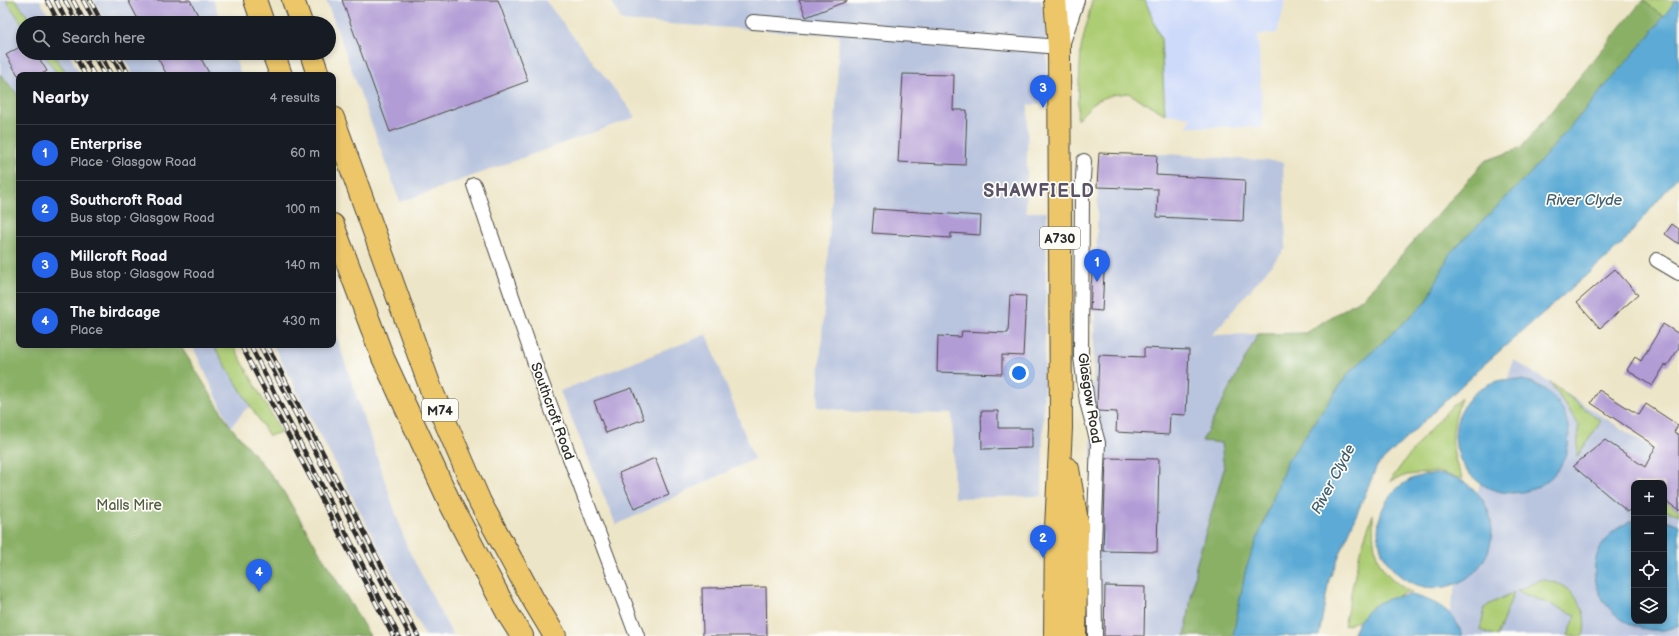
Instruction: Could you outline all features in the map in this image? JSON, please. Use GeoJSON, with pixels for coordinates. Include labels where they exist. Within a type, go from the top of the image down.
{"type":"FeatureCollection","features":[{"type":"Feature","properties":{"kind":"main road"},"geometry":{"type":"LineString","coordinates":[[256,0],[261,16]]}},
{"type":"Feature","properties":{"kind":"main road"},"geometry":{"type":"LineString","coordinates":[[293,0],[299,16]]}},
{"type":"Feature","properties":{"kind":"main road","name":"A730"},"geometry":{"type":"LineString","coordinates":[[1055,0],[1060,47]]}},
{"type":"Feature","properties":{"kind":"main road","name":"Glasgow Road"},"geometry":{"type":"LineString","coordinates":[[1055,636],[1056,528],[1062,428],[1060,47]]}},
{"type":"Feature","properties":{"kind":"main road"},"geometry":{"type":"LineString","coordinates":[[276,60],[280,72]]}},
{"type":"Feature","properties":{"kind":"main road"},"geometry":{"type":"LineString","coordinates":[[313,60],[317,72]]}},
{"type":"Feature","properties":{"kind":"main road","name":"M74"},"geometry":{"type":"LineString","coordinates":[[336,126],[431,389],[480,502],[534,601],[555,636]]}},
{"type":"Feature","properties":{"kind":"main road","name":"M74"},"geometry":{"type":"LineString","coordinates":[[336,233],[390,372],[451,505],[508,614],[522,636]]}},
{"type":"Feature","properties":{"kind":"main road","name":"Glasgow Road"},"geometry":{"type":"LineString","coordinates":[[1062,428],[1077,521],[1075,636]]}},
{"type":"Feature","properties":{"kind":"street","name":"Glasgow Road"},"geometry":{"type":"LineString","coordinates":[[1060,47],[1075,0]]}},
{"type":"Feature","properties":{"kind":"street"},"geometry":{"type":"LineString","coordinates":[[753,22],[1060,47]]}},
{"type":"Feature","properties":{"kind":"street","name":"Glasgow Road"},"geometry":{"type":"LineString","coordinates":[[1084,161],[1082,195],[1081,357],[1087,402],[1098,443],[1094,543],[1095,636]]}},
{"type":"Feature","properties":{"kind":"street","name":"Southcroft Road"},"geometry":{"type":"LineString","coordinates":[[474,185],[541,381],[637,636]]}},
{"type":"Feature","properties":{"kind":"street"},"geometry":{"type":"LineString","coordinates":[[1657,260],[1679,273]]}},
{"type":"Feature","properties":{"kind":"shaded area"},"geometry":{"type":"Polygon","coordinates":[[[0,0],[40,0],[49,16],[16,16],[16,60],[72,60],[78,72],[16,72],[16,93],[0,74],[0,0]]]}},
{"type":"Feature","properties":{"kind":"shaded area"},"geometry":{"type":"Polygon","coordinates":[[[94,0],[213,0],[219,16],[102,16],[94,0]]]}},
{"type":"Feature","properties":{"kind":"shaded area"},"geometry":{"type":"Polygon","coordinates":[[[326,0],[545,0],[636,117],[400,202],[336,27],[336,16],[332,16],[326,0]]]}},
{"type":"Feature","properties":{"kind":"shaded area"},"geometry":{"type":"Polygon","coordinates":[[[611,0],[1041,0],[1046,27],[1048,103],[1028,105],[1026,212],[1047,212],[1042,496],[954,498],[952,414],[855,412],[817,407],[833,179],[839,35],[622,21],[611,0]]]}},
{"type":"Feature","properties":{"kind":"shaded area"},"geometry":{"type":"Polygon","coordinates":[[[1145,0],[1286,0],[1277,33],[1258,35],[1263,127],[1187,127],[1191,117],[1165,114],[1161,39],[1145,0]]]}},
{"type":"Feature","properties":{"kind":"shaded area"},"geometry":{"type":"Polygon","coordinates":[[[126,60],[236,60],[240,72],[132,72],[126,60]]]}},
{"type":"Feature","properties":{"kind":"shaded area"},"geometry":{"type":"Polygon","coordinates":[[[1099,153],[1167,154],[1283,162],[1286,248],[1212,335],[1258,334],[1202,441],[1221,443],[1224,469],[1196,566],[1185,636],[1099,636],[1091,456],[1099,153]]]}},
{"type":"Feature","properties":{"kind":"shaded area"},"geometry":{"type":"Polygon","coordinates":[[[707,334],[754,459],[616,525],[560,391],[707,334]]]}},
{"type":"Feature","properties":{"kind":"shaded area"},"geometry":{"type":"Polygon","coordinates":[[[336,335],[407,547],[453,636],[425,636],[275,348],[336,348],[336,335]]]}},
{"type":"Feature","properties":{"kind":"shaded area"},"geometry":{"type":"Polygon","coordinates":[[[193,348],[230,348],[259,401],[245,410],[231,427],[193,348]]]}},
{"type":"Feature","properties":{"kind":"shaded area"},"geometry":{"type":"Polygon","coordinates":[[[1514,360],[1663,455],[1679,431],[1679,636],[1444,636],[1497,410],[1514,360]]]}},
{"type":"Feature","properties":{"kind":"green space"},"geometry":{"type":"Polygon","coordinates":[[[6,0],[16,0],[27,16],[17,16],[6,0]]]}},
{"type":"Feature","properties":{"kind":"green space"},"geometry":{"type":"Polygon","coordinates":[[[1092,0],[1145,0],[1161,39],[1165,114],[1128,93],[1112,95],[1096,101],[1077,120],[1081,48],[1092,0]]]}},
{"type":"Feature","properties":{"kind":"green space"},"geometry":{"type":"Polygon","coordinates":[[[1643,0],[1676,0],[1664,17],[1643,0]]]}},
{"type":"Feature","properties":{"kind":"green space"},"geometry":{"type":"Polygon","coordinates":[[[1643,0],[1664,17],[1527,177],[1450,253],[1427,301],[1348,374],[1287,462],[1246,568],[1233,636],[1185,636],[1196,566],[1224,469],[1221,443],[1202,441],[1258,334],[1305,333],[1364,297],[1485,161],[1521,148],[1643,0]]]}},
{"type":"Feature","properties":{"kind":"green space"},"geometry":{"type":"Polygon","coordinates":[[[48,60],[57,60],[66,72],[56,72],[48,60]]]}},
{"type":"Feature","properties":{"kind":"green space","name":"Malls Mire"},"geometry":{"type":"Polygon","coordinates":[[[0,74],[16,93],[16,348],[182,348],[231,427],[279,484],[370,636],[0,636],[0,74]]]}},
{"type":"Feature","properties":{"kind":"green space"},"geometry":{"type":"Polygon","coordinates":[[[215,348],[235,348],[281,432],[269,436],[215,348]]]}},
{"type":"Feature","properties":{"kind":"green space"},"geometry":{"type":"Polygon","coordinates":[[[1550,382],[1601,421],[1577,457],[1579,425],[1550,382]]]}},
{"type":"Feature","properties":{"kind":"green space"},"geometry":{"type":"Polygon","coordinates":[[[1461,398],[1453,429],[1453,448],[1458,468],[1463,479],[1437,472],[1407,475],[1390,481],[1423,438],[1441,417],[1461,398]]]}},
{"type":"Feature","properties":{"kind":"green space"},"geometry":{"type":"Polygon","coordinates":[[[1667,502],[1679,510],[1679,515],[1667,512],[1667,502]]]}},
{"type":"Feature","properties":{"kind":"green space"},"geometry":{"type":"Polygon","coordinates":[[[1373,514],[1374,541],[1379,561],[1383,569],[1390,577],[1412,593],[1404,593],[1377,605],[1361,620],[1344,626],[1360,551],[1373,514]]]}},
{"type":"Feature","properties":{"kind":"green space"},"geometry":{"type":"Polygon","coordinates":[[[1540,580],[1551,581],[1560,585],[1575,597],[1581,606],[1584,615],[1585,625],[1583,636],[1568,636],[1576,615],[1517,591],[1540,580]]]}},
{"type":"Feature","properties":{"kind":"green space"},"geometry":{"type":"Polygon","coordinates":[[[1514,592],[1497,636],[1480,630],[1485,608],[1514,592]]]}},
{"type":"Feature","properties":{"kind":"water","name":"River Clyde"},"geometry":{"type":"Polygon","coordinates":[[[1676,0],[1679,0],[1679,175],[1622,244],[1479,369],[1377,466],[1329,580],[1319,636],[1233,636],[1246,568],[1287,462],[1348,374],[1427,301],[1450,253],[1527,177],[1652,32],[1676,0]]]}},
{"type":"Feature","properties":{"kind":"water"},"geometry":{"type":"Polygon","coordinates":[[[1512,379],[1534,383],[1552,396],[1565,414],[1569,436],[1565,458],[1552,476],[1534,489],[1512,493],[1490,489],[1472,476],[1459,458],[1455,436],[1459,414],[1472,396],[1490,383],[1512,379]]]}},
{"type":"Feature","properties":{"kind":"water"},"geometry":{"type":"Polygon","coordinates":[[[1435,474],[1457,478],[1475,491],[1488,509],[1492,531],[1488,553],[1475,571],[1457,584],[1435,588],[1413,584],[1395,571],[1382,553],[1378,531],[1382,509],[1395,491],[1413,478],[1435,474]]]}},
{"type":"Feature","properties":{"kind":"water"},"geometry":{"type":"Polygon","coordinates":[[[1667,520],[1679,525],[1679,625],[1665,630],[1641,628],[1632,624],[1667,624],[1667,520]]]}},
{"type":"Feature","properties":{"kind":"water"},"geometry":{"type":"Polygon","coordinates":[[[1631,522],[1631,624],[1621,619],[1607,605],[1597,587],[1595,568],[1599,549],[1612,533],[1631,522]]]}},
{"type":"Feature","properties":{"kind":"water"},"geometry":{"type":"Polygon","coordinates":[[[1411,595],[1428,600],[1443,608],[1455,620],[1462,636],[1352,636],[1356,626],[1374,605],[1391,598],[1411,595]]]}},
{"type":"Feature","properties":{"kind":"building"},"geometry":{"type":"Polygon","coordinates":[[[128,0],[190,0],[198,16],[136,16],[128,0]]]}},
{"type":"Feature","properties":{"kind":"building"},"geometry":{"type":"Polygon","coordinates":[[[342,0],[498,0],[528,81],[390,132],[342,0]]]}},
{"type":"Feature","properties":{"kind":"building"},"geometry":{"type":"Polygon","coordinates":[[[799,0],[847,0],[847,1],[806,17],[799,0]]]}},
{"type":"Feature","properties":{"kind":"building"},"geometry":{"type":"Polygon","coordinates":[[[16,49],[16,60],[40,60],[47,71],[16,72],[6,55],[16,49]]]}},
{"type":"Feature","properties":{"kind":"building"},"geometry":{"type":"Polygon","coordinates":[[[159,60],[202,60],[208,72],[165,72],[159,60]]]}},
{"type":"Feature","properties":{"kind":"building"},"geometry":{"type":"Polygon","coordinates":[[[903,74],[954,75],[953,110],[967,110],[965,165],[898,162],[903,74]]]}},
{"type":"Feature","properties":{"kind":"building"},"geometry":{"type":"Polygon","coordinates":[[[1099,153],[1157,155],[1156,175],[1245,180],[1243,221],[1157,217],[1158,189],[1097,187],[1099,153]]]}},
{"type":"Feature","properties":{"kind":"building"},"geometry":{"type":"Polygon","coordinates":[[[874,209],[981,216],[980,235],[951,233],[951,238],[872,233],[874,209]]]}},
{"type":"Feature","properties":{"kind":"building"},"geometry":{"type":"Polygon","coordinates":[[[1672,224],[1679,229],[1679,244],[1665,234],[1672,224]]]}},
{"type":"Feature","properties":{"kind":"building"},"geometry":{"type":"Polygon","coordinates":[[[1093,253],[1105,254],[1102,311],[1090,310],[1093,253]]]}},
{"type":"Feature","properties":{"kind":"building"},"geometry":{"type":"Polygon","coordinates":[[[1615,269],[1638,295],[1600,328],[1577,302],[1615,269]]]}},
{"type":"Feature","properties":{"kind":"building"},"geometry":{"type":"Polygon","coordinates":[[[1010,295],[1026,296],[1023,356],[1002,355],[1002,374],[937,372],[938,336],[961,337],[962,331],[1008,333],[1010,295]]]}},
{"type":"Feature","properties":{"kind":"building"},"geometry":{"type":"Polygon","coordinates":[[[1663,324],[1679,334],[1679,348],[1667,366],[1665,365],[1652,386],[1627,370],[1635,357],[1641,361],[1663,324]]]}},
{"type":"Feature","properties":{"kind":"building"},"geometry":{"type":"Polygon","coordinates":[[[1144,348],[1189,350],[1186,415],[1170,414],[1169,435],[1116,432],[1117,412],[1098,411],[1099,355],[1144,357],[1144,348]]]}},
{"type":"Feature","properties":{"kind":"building"},"geometry":{"type":"Polygon","coordinates":[[[632,388],[644,419],[606,433],[594,401],[632,388]]]}},
{"type":"Feature","properties":{"kind":"building"},"geometry":{"type":"Polygon","coordinates":[[[1599,390],[1639,415],[1646,404],[1678,425],[1674,432],[1679,435],[1679,510],[1667,502],[1667,480],[1631,480],[1631,509],[1628,512],[1573,466],[1605,440],[1645,467],[1656,446],[1591,403],[1599,390]]]}},
{"type":"Feature","properties":{"kind":"building"},"geometry":{"type":"Polygon","coordinates":[[[981,411],[998,411],[998,428],[1032,428],[1032,448],[982,449],[981,411]]]}},
{"type":"Feature","properties":{"kind":"building"},"geometry":{"type":"Polygon","coordinates":[[[655,458],[669,495],[634,509],[619,473],[655,458]]]}},
{"type":"Feature","properties":{"kind":"building"},"geometry":{"type":"Polygon","coordinates":[[[1106,458],[1159,459],[1157,552],[1103,551],[1106,458]]]}},
{"type":"Feature","properties":{"kind":"building"},"geometry":{"type":"Polygon","coordinates":[[[1105,586],[1145,587],[1144,636],[1104,636],[1105,586]]]}},
{"type":"Feature","properties":{"kind":"building"},"geometry":{"type":"Polygon","coordinates":[[[766,587],[767,636],[703,636],[702,588],[766,587]]]}},
{"type":"Feature","properties":{"kind":"railway"},"geometry":{"type":"LineString","coordinates":[[47,0],[55,16]]}},
{"type":"Feature","properties":{"kind":"railway"},"geometry":{"type":"LineString","coordinates":[[56,0],[64,16]]}},
{"type":"Feature","properties":{"kind":"railway"},"geometry":{"type":"LineString","coordinates":[[65,0],[73,16]]}},
{"type":"Feature","properties":{"kind":"railway"},"geometry":{"type":"LineString","coordinates":[[73,0],[81,16]]}},
{"type":"Feature","properties":{"kind":"railway"},"geometry":{"type":"LineString","coordinates":[[83,0],[91,16]]}},
{"type":"Feature","properties":{"kind":"railway"},"geometry":{"type":"LineString","coordinates":[[90,0],[98,16]]}},
{"type":"Feature","properties":{"kind":"railway"},"geometry":{"type":"LineString","coordinates":[[78,60],[84,72]]}},
{"type":"Feature","properties":{"kind":"railway"},"geometry":{"type":"LineString","coordinates":[[86,60],[92,72]]}},
{"type":"Feature","properties":{"kind":"railway"},"geometry":{"type":"LineString","coordinates":[[96,60],[102,72]]}},
{"type":"Feature","properties":{"kind":"railway"},"geometry":{"type":"LineString","coordinates":[[104,60],[110,72]]}},
{"type":"Feature","properties":{"kind":"railway"},"geometry":{"type":"LineString","coordinates":[[114,60],[120,72]]}},
{"type":"Feature","properties":{"kind":"railway"},"geometry":{"type":"LineString","coordinates":[[121,60],[127,72]]}},
{"type":"Feature","properties":{"kind":"railway"},"geometry":{"type":"LineString","coordinates":[[243,348],[393,636]]}},
{"type":"Feature","properties":{"kind":"railway"},"geometry":{"type":"LineString","coordinates":[[252,348],[399,636]]}},
{"type":"Feature","properties":{"kind":"railway"},"geometry":{"type":"LineString","coordinates":[[262,348],[410,636]]}},
{"type":"Feature","properties":{"kind":"railway"},"geometry":{"type":"LineString","coordinates":[[269,348],[418,636]]}},
{"type":"Feature","properties":{"kind":"place","name":"Millcroft Road"},"geometry":{"type":"Point","coordinates":[1043,108]}},
{"type":"Feature","properties":{"kind":"place","name":"Enterprise"},"geometry":{"type":"Point","coordinates":[1097,282]}},
{"type":"Feature","properties":{"kind":"place","name":"Southcroft Road"},"geometry":{"type":"Point","coordinates":[1043,558]}},
{"type":"Feature","properties":{"kind":"place","name":"The birdcage"},"geometry":{"type":"Point","coordinates":[259,592]}},
{"type":"Feature","properties":{"kind":"district","name":"SHAWFIELD"},"geometry":{"type":"Point","coordinates":[1039,191]}}]}
